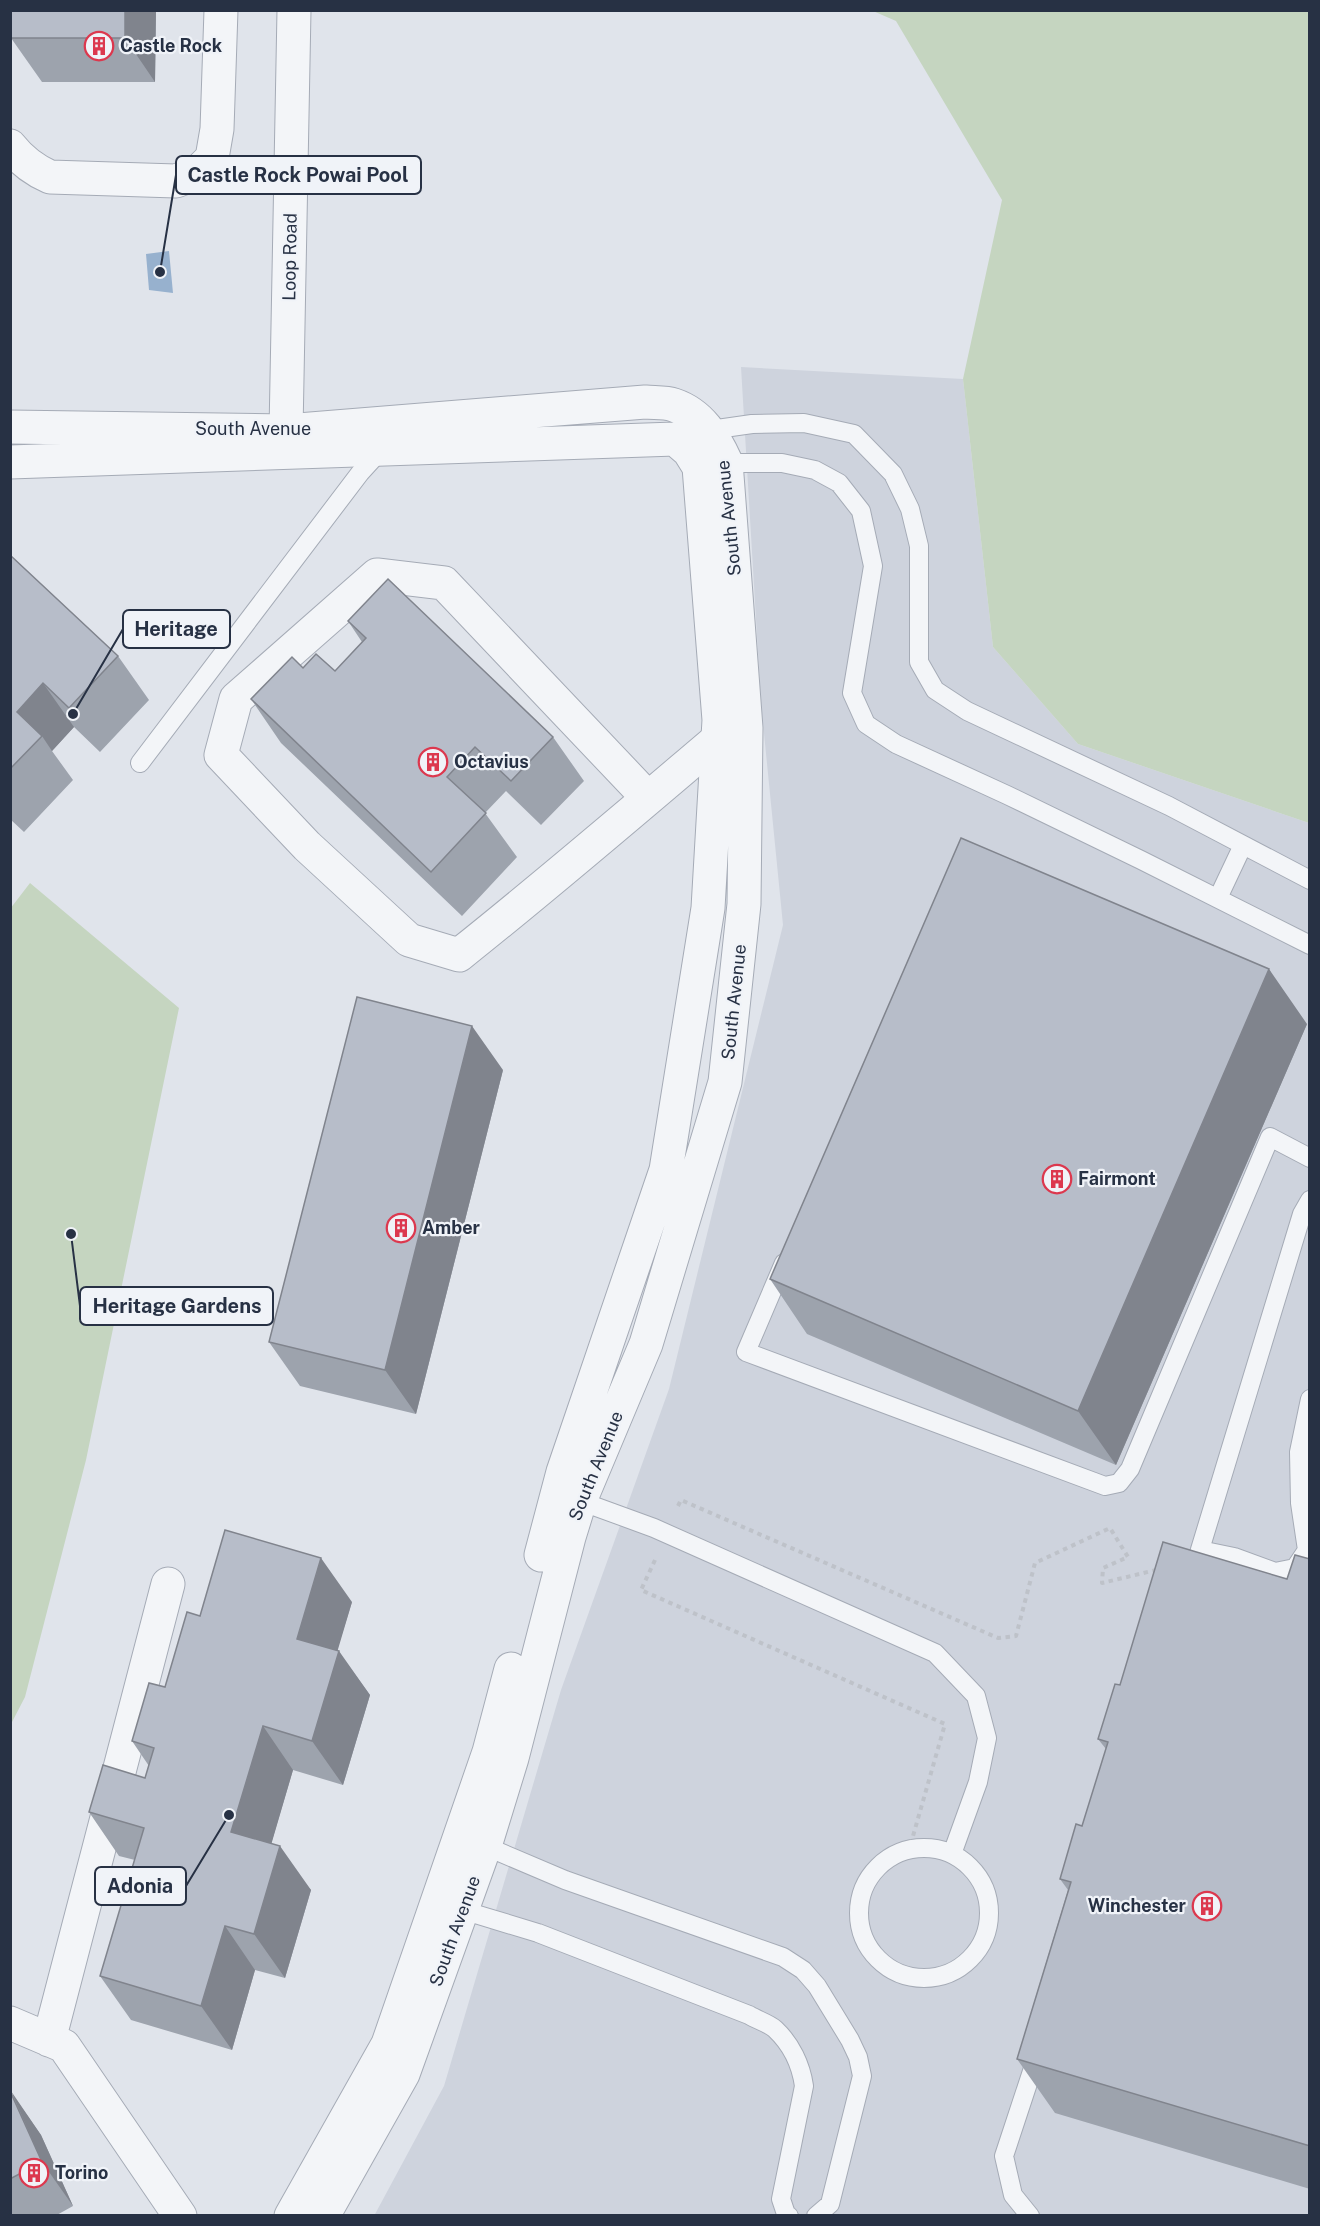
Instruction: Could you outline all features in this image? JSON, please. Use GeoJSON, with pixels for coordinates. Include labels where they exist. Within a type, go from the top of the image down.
{"type":"FeatureCollection","features":[{"type":"Feature","properties":{"kind":"street"},"geometry":{"type":"LineString","coordinates":[[10,146],[34,170],[50,177],[176,181],[196,173],[212,158],[217,129],[221,10]]}},
{"type":"Feature","properties":{"kind":"street","name":"Loop Road"},"geometry":{"type":"LineString","coordinates":[[286,431],[294,10]]}},
{"type":"Feature","properties":{"kind":"street","name":"South Avenue"},"geometry":{"type":"LineString","coordinates":[[10,428],[286,431],[645,402],[672,404],[688,411],[709,429],[746,728],[744,904],[725,1082],[646,1344],[580,1501],[512,1758],[485,1846],[403,2074],[323,2216]]}},
{"type":"Feature","properties":{"kind":"street"},"geometry":{"type":"LineString","coordinates":[[10,462],[675,439],[689,451],[713,464],[719,720],[708,908],[666,1170],[563,1472],[489,1752],[388,2044],[291,2216]]}},
{"type":"Feature","properties":{"kind":"street"},"geometry":{"type":"LineString","coordinates":[[648,798],[444,583],[377,575],[236,699],[221,755],[307,846],[409,940],[459,955],[543,888],[718,739]]}},
{"type":"Feature","properties":{"kind":"street"},"geometry":{"type":"LineString","coordinates":[[49,2040],[168,1584]]}},
{"type":"Feature","properties":{"kind":"street"},"geometry":{"type":"LineString","coordinates":[[10,2023],[64,2046],[180,2216]]}},
{"type":"Feature","properties":{"kind":"lane"},"geometry":{"type":"LineString","coordinates":[[675,439],[709,429],[752,424],[804,423],[855,434],[893,474],[910,509],[919,546],[919,662],[935,690],[966,711],[1169,806],[1310,880]]}},
{"type":"Feature","properties":{"kind":"lane"},"geometry":{"type":"LineString","coordinates":[[140,763],[360,473],[381,450]]}},
{"type":"Feature","properties":{"kind":"lane"},"geometry":{"type":"LineString","coordinates":[[713,464],[782,463],[815,470],[839,483],[861,511],[873,566],[852,693],[866,724],[896,744],[1006,795],[1310,945]]}},
{"type":"Feature","properties":{"kind":"lane"},"geometry":{"type":"LineString","coordinates":[[1218,898],[1243,845]]}},
{"type":"Feature","properties":{"kind":"lane"},"geometry":{"type":"LineString","coordinates":[[792,1244],[746,1353],[1106,1486],[1119,1483],[1130,1468],[1270,1137],[1310,1158]]}},
{"type":"Feature","properties":{"kind":"lane"},"geometry":{"type":"LineString","coordinates":[[1190,1582],[1302,1214],[1310,1200]]}},
{"type":"Feature","properties":{"kind":"lane"},"geometry":{"type":"LineString","coordinates":[[1200,1550],[1234,1557],[1275,1572],[1295,1568],[1308,1551],[1300,1503],[1299,1452],[1310,1399]]}},
{"type":"Feature","properties":{"kind":"lane"},"geometry":{"type":"LineString","coordinates":[[580,1501],[654,1527],[935,1653],[976,1696],[987,1738],[978,1782],[952,1854]]}},
{"type":"Feature","properties":{"kind":"lane"},"geometry":{"type":"LineString","coordinates":[[485,1846],[565,1880],[783,1957],[803,1970],[817,1986],[850,2040],[858,2057],[862,2076],[830,2204],[816,2216]]}},
{"type":"Feature","properties":{"kind":"lane"},"geometry":{"type":"LineString","coordinates":[[930,1848],[952,1854],[969,1865],[981,1881],[988,1901],[989,1922],[983,1942],[971,1959],[954,1971],[934,1977],[913,1977],[892,1970],[875,1956],[864,1937],[860,1916],[862,1894],[872,1874],[888,1859],[909,1850],[930,1848]]}},
{"type":"Feature","properties":{"kind":"lane"},"geometry":{"type":"LineString","coordinates":[[462,1910],[538,1933],[749,2015],[774,2029],[792,2049],[802,2070],[804,2086],[781,2199],[786,2214],[789,2216]]}},
{"type":"Feature","properties":{"kind":"lane"},"geometry":{"type":"LineString","coordinates":[[1030,2216],[1014,2195],[1004,2156],[1041,2043]]}},
{"type":"Feature","properties":{"kind":"path"},"geometry":{"type":"LineString","coordinates":[[998,1638],[1016,1636],[1035,1563],[1110,1528],[1128,1557],[1103,1568],[1102,1583],[1161,1569],[1190,1582]]}},
{"type":"Feature","properties":{"kind":"shaded area"},"geometry":{"type":"Polygon","coordinates":[[[741,367],[963,379],[993,647],[1078,744],[1309,823],[1309,2215],[374,2216],[444,2086],[561,1690],[669,1389],[783,925],[761,703],[741,367]]]}},
{"type":"Feature","properties":{"kind":"green space"},"geometry":{"type":"Polygon","coordinates":[[[873,11],[1309,11],[1309,823],[1078,744],[993,647],[963,379],[1002,200],[896,21],[873,11]]]}},
{"type":"Feature","properties":{"kind":"green space"},"geometry":{"type":"Polygon","coordinates":[[[30,883],[179,1008],[86,1460],[25,1697],[11,1724],[10,909],[30,883]]]}},
{"type":"Feature","properties":{"kind":"water"},"geometry":{"type":"Polygon","coordinates":[[[169,251],[173,293],[149,290],[146,254],[169,251]]]}},
{"type":"Feature","properties":{"kind":"building"},"geometry":{"type":"Polygon","coordinates":[[[11,10],[125,10],[125,38],[11,38],[11,10]]]}},
{"type":"Feature","properties":{"kind":"building"},"geometry":{"type":"Polygon","coordinates":[[[10,555],[118,656],[69,708],[43,683],[17,712],[42,736],[10,769],[10,555]]]}},
{"type":"Feature","properties":{"kind":"building","name":"Octavius"},"geometry":{"type":"Polygon","coordinates":[[[388,579],[553,737],[511,781],[475,747],[447,777],[486,813],[431,872],[251,699],[292,657],[303,668],[316,654],[335,671],[366,638],[348,621],[388,579]]]}},
{"type":"Feature","properties":{"kind":"building","name":"Fairmont"},"geometry":{"type":"Polygon","coordinates":[[[961,838],[1269,969],[1078,1411],[770,1279],[961,838]]]}},
{"type":"Feature","properties":{"kind":"building"},"geometry":{"type":"Polygon","coordinates":[[[357,997],[472,1026],[385,1370],[269,1342],[357,997]]]}},
{"type":"Feature","properties":{"kind":"building"},"geometry":{"type":"Polygon","coordinates":[[[225,1530],[321,1558],[297,1639],[339,1651],[312,1741],[263,1726],[231,1832],[280,1846],[254,1934],[225,1926],[201,2006],[100,1976],[144,1828],[89,1812],[103,1765],[145,1778],[154,1748],[132,1741],[149,1683],[165,1687],[187,1612],[200,1616],[225,1530]]]}},
{"type":"Feature","properties":{"kind":"building","name":"Winchester"},"geometry":{"type":"Polygon","coordinates":[[[1163,1542],[1287,1579],[1295,1555],[1310,1559],[1310,2146],[1017,2059],[1071,1882],[1060,1879],[1076,1824],[1082,1826],[1108,1742],[1098,1739],[1115,1684],[1120,1685],[1163,1542]]]}},
{"type":"Feature","properties":{"kind":"building"},"geometry":{"type":"Polygon","coordinates":[[[10,2091],[42,2162],[10,2179],[10,2091]]]}},
{"type":"Feature","properties":{"kind":"place","name":"Castle Rock"},"geometry":{"type":"Point","coordinates":[99,46]}},
{"type":"Feature","properties":{"kind":"place","name":"Castle Rock Powai Pool"},"geometry":{"type":"Point","coordinates":[160,272]}},
{"type":"Feature","properties":{"kind":"place","name":"Heritage"},"geometry":{"type":"Point","coordinates":[73,714]}},
{"type":"Feature","properties":{"kind":"place","name":"Octavius"},"geometry":{"type":"Point","coordinates":[433,762]}},
{"type":"Feature","properties":{"kind":"place","name":"Fairmont"},"geometry":{"type":"Point","coordinates":[1057,1179]}},
{"type":"Feature","properties":{"kind":"place","name":"Amber"},"geometry":{"type":"Point","coordinates":[401,1228]}},
{"type":"Feature","properties":{"kind":"place","name":"Heritage Gardens"},"geometry":{"type":"Point","coordinates":[71,1234]}},
{"type":"Feature","properties":{"kind":"place","name":"Adonia"},"geometry":{"type":"Point","coordinates":[229,1815]}},
{"type":"Feature","properties":{"kind":"place","name":"Winchester"},"geometry":{"type":"Point","coordinates":[1207,1906]}},
{"type":"Feature","properties":{"kind":"place","name":"Torino"},"geometry":{"type":"Point","coordinates":[34,2173]}}]}
